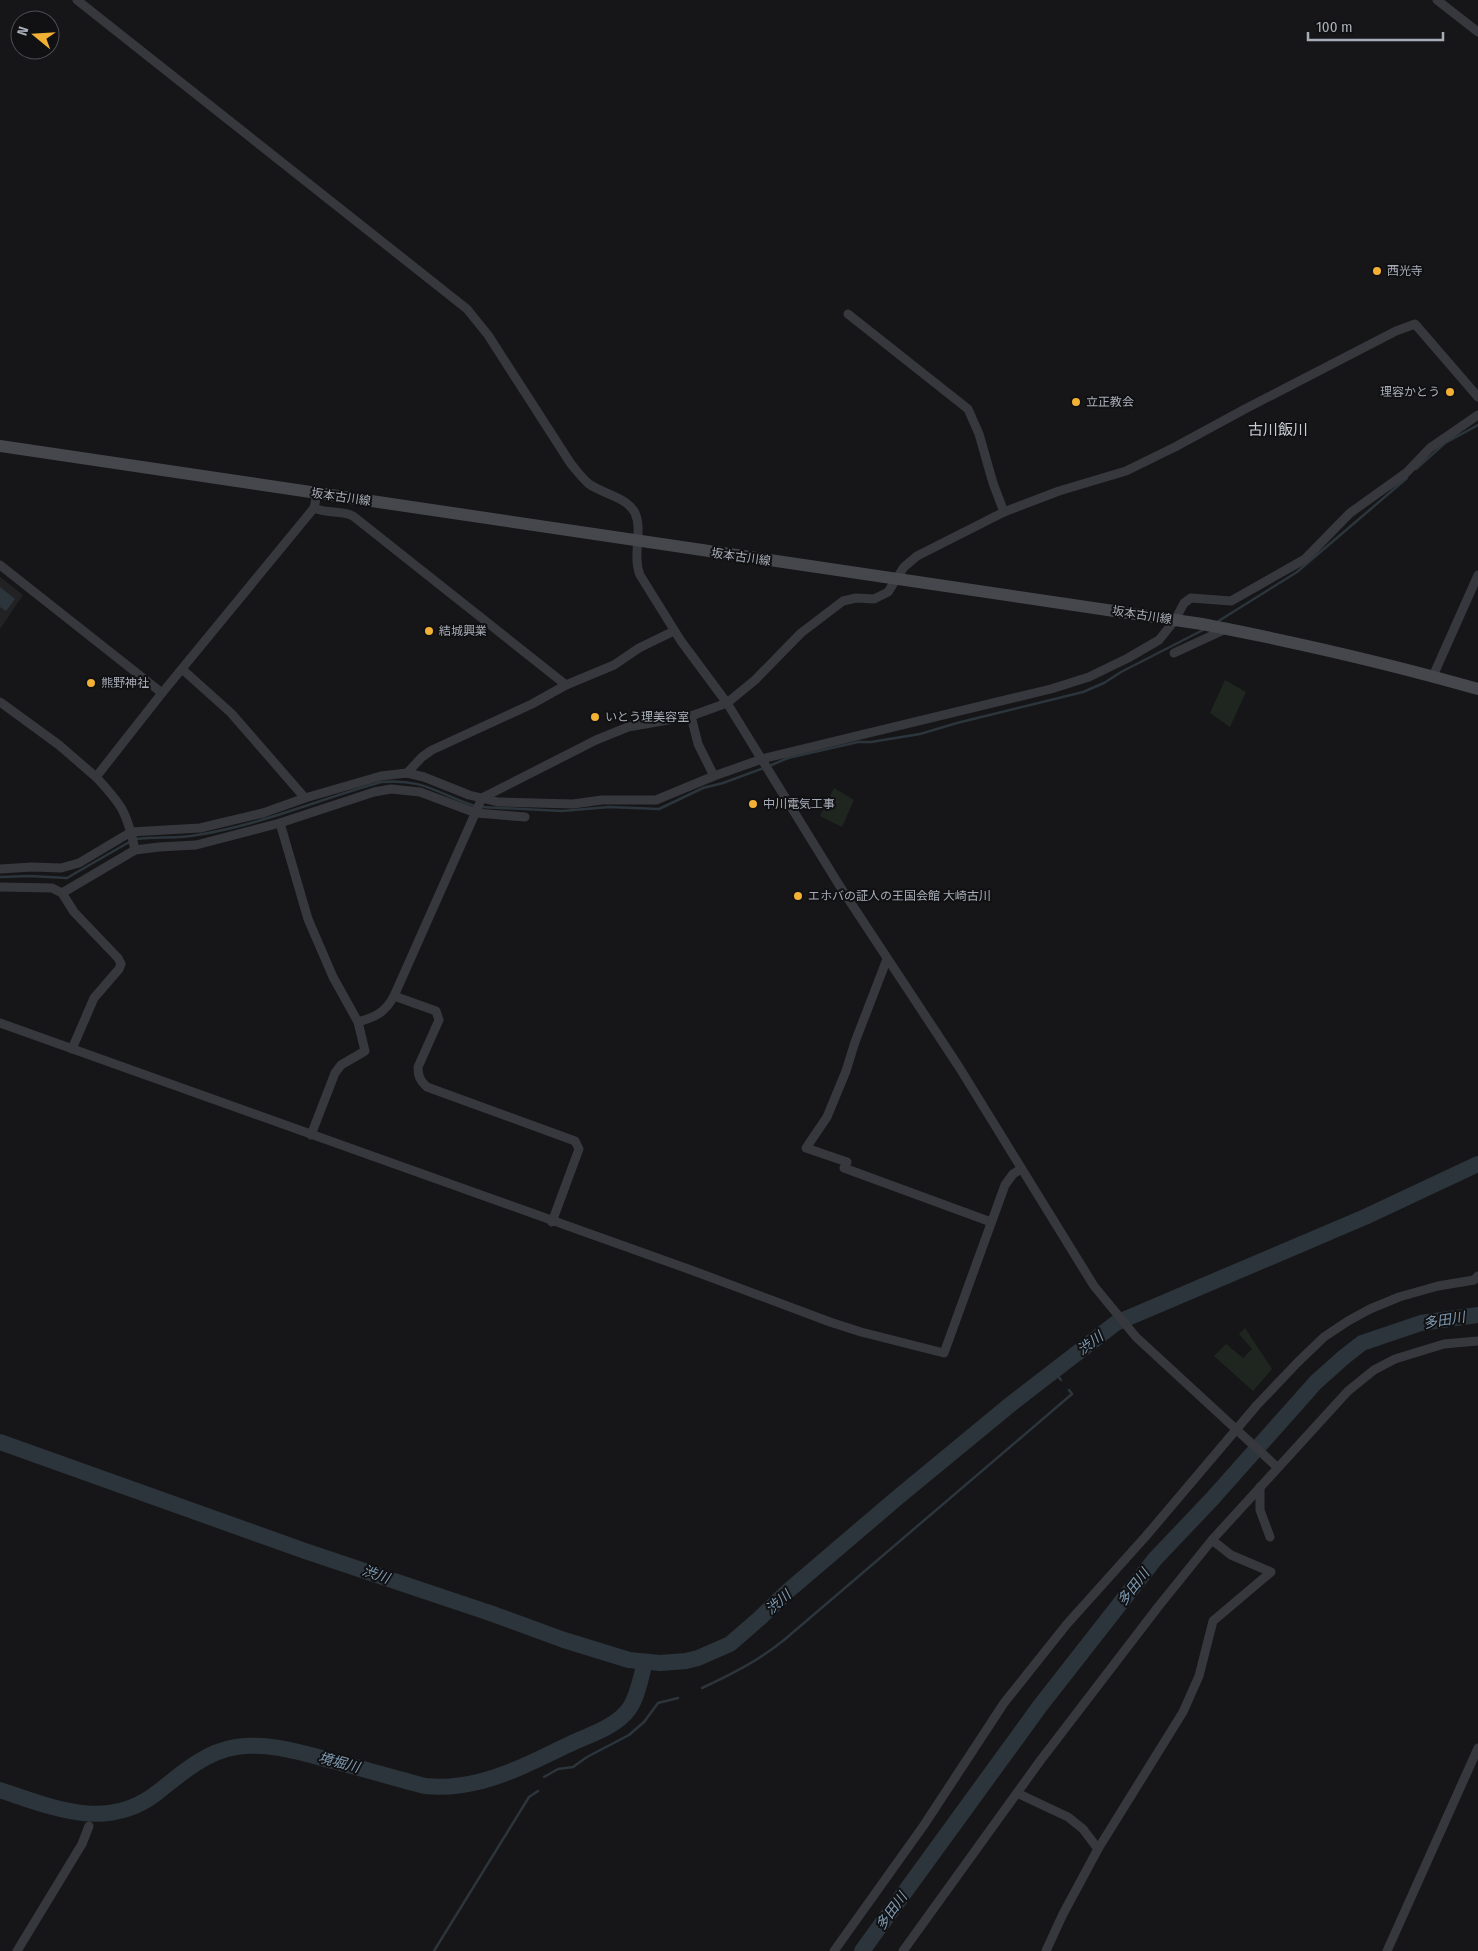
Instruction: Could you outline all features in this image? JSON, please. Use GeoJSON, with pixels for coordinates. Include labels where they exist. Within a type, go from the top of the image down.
{"type":"FeatureCollection","features":[{"type":"Feature","properties":{"kind":"main road","name":"坂本古川線"},"geometry":{"type":"LineString","coordinates":[[0,446],[1202,624],[1323,649],[1433,676],[1478,690]]}},
{"type":"Feature","properties":{"kind":"street"},"geometry":{"type":"LineString","coordinates":[[77,0],[467,310],[488,334],[580,475],[589,484],[628,504],[635,513],[637,568],[640,575],[674,630],[727,703],[887,959],[959,1067],[1094,1286],[1133,1334],[1275,1465]]}},
{"type":"Feature","properties":{"kind":"street"},"geometry":{"type":"LineString","coordinates":[[1438,0],[1478,32]]}},
{"type":"Feature","properties":{"kind":"street"},"geometry":{"type":"LineString","coordinates":[[848,314],[968,409],[979,434],[993,483],[1004,512]]}},
{"type":"Feature","properties":{"kind":"street"},"geometry":{"type":"LineString","coordinates":[[358,1022],[374,1018],[383,1012],[394,996],[479,806],[607,735],[638,725],[691,716],[727,703],[755,680],[801,633],[843,601],[856,598],[874,599],[888,592],[904,567],[917,556],[1004,512],[1059,491],[1126,470],[1175,448],[1244,409],[1396,331],[1415,324],[1478,397]]}},
{"type":"Feature","properties":{"kind":"street"},"geometry":{"type":"LineString","coordinates":[[0,869],[61,868],[79,863],[132,834],[200,828],[263,813],[381,776],[407,773],[424,777],[479,806],[517,803],[573,804],[602,800],[656,800],[714,776],[763,761],[1050,689],[1089,677],[1128,658],[1158,640],[1175,620],[1184,603],[1191,598],[1231,600],[1305,559],[1350,513],[1406,473],[1430,448],[1478,415]]}},
{"type":"Feature","properties":{"kind":"street"},"geometry":{"type":"LineString","coordinates":[[96,777],[162,693],[314,508],[317,494]]}},
{"type":"Feature","properties":{"kind":"street"},"geometry":{"type":"LineString","coordinates":[[314,508],[324,513],[349,514],[353,516],[566,685]]}},
{"type":"Feature","properties":{"kind":"street"},"geometry":{"type":"LineString","coordinates":[[0,565],[162,693]]}},
{"type":"Feature","properties":{"kind":"street"},"geometry":{"type":"LineString","coordinates":[[1433,676],[1478,575]]}},
{"type":"Feature","properties":{"kind":"street"},"geometry":{"type":"LineString","coordinates":[[1174,653],[1224,629]]}},
{"type":"Feature","properties":{"kind":"street"},"geometry":{"type":"LineString","coordinates":[[407,773],[422,757],[432,750],[532,704],[566,685],[614,665],[639,648],[674,630]]}},
{"type":"Feature","properties":{"kind":"street"},"geometry":{"type":"LineString","coordinates":[[182,669],[231,713],[303,800],[306,814]]}},
{"type":"Feature","properties":{"kind":"street"},"geometry":{"type":"LineString","coordinates":[[0,702],[59,745],[96,777],[117,800],[126,816],[132,834],[134,849]]}},
{"type":"Feature","properties":{"kind":"street"},"geometry":{"type":"LineString","coordinates":[[691,716],[698,744],[714,776]]}},
{"type":"Feature","properties":{"kind":"street"},"geometry":{"type":"LineString","coordinates":[[62,892],[134,849],[196,845],[280,824],[306,814],[391,789],[420,792],[525,817]]}},
{"type":"Feature","properties":{"kind":"street"},"geometry":{"type":"LineString","coordinates":[[280,824],[308,919],[320,950],[358,1022],[365,1051],[341,1065],[335,1073],[311,1135]]}},
{"type":"Feature","properties":{"kind":"street"},"geometry":{"type":"LineString","coordinates":[[0,887],[52,888],[62,892],[74,912],[118,958],[121,964],[119,969],[94,998],[72,1049]]}},
{"type":"Feature","properties":{"kind":"street"},"geometry":{"type":"LineString","coordinates":[[887,959],[827,1118],[806,1148],[846,1162],[844,1168],[991,1222]]}},
{"type":"Feature","properties":{"kind":"street"},"geometry":{"type":"LineString","coordinates":[[394,996],[436,1011],[438,1016],[439,1020],[418,1067],[418,1075],[427,1087],[575,1141],[579,1149],[552,1222]]}},
{"type":"Feature","properties":{"kind":"street"},"geometry":{"type":"LineString","coordinates":[[0,1024],[691,1270],[830,1322],[944,1353],[1005,1185],[1013,1174],[1021,1169]]}},
{"type":"Feature","properties":{"kind":"street"},"geometry":{"type":"LineString","coordinates":[[838,1950],[924,1825],[1004,1703],[1066,1624],[1238,1432],[1257,1405],[1324,1337],[1348,1321],[1399,1297],[1438,1286],[1474,1280],[1478,1276]]}},
{"type":"Feature","properties":{"kind":"street"},"geometry":{"type":"LineString","coordinates":[[903,1951],[1017,1792],[1212,1540],[1260,1486],[1275,1465],[1348,1391],[1374,1370],[1395,1360],[1444,1344],[1478,1341]]}},
{"type":"Feature","properties":{"kind":"street"},"geometry":{"type":"LineString","coordinates":[[1260,1486],[1260,1510],[1270,1537]]}},
{"type":"Feature","properties":{"kind":"street"},"geometry":{"type":"LineString","coordinates":[[1046,1951],[1063,1914],[1098,1849],[1183,1712],[1198,1676],[1213,1621],[1271,1572],[1231,1555],[1212,1540]]}},
{"type":"Feature","properties":{"kind":"street"},"geometry":{"type":"LineString","coordinates":[[1387,1951],[1478,1748]]}},
{"type":"Feature","properties":{"kind":"street"},"geometry":{"type":"LineString","coordinates":[[1017,1792],[1068,1817],[1083,1829],[1098,1849]]}},
{"type":"Feature","properties":{"kind":"street"},"geometry":{"type":"LineString","coordinates":[[17,1951],[82,1844],[89,1826]]}},
{"type":"Feature","properties":{"kind":"shaded area"},"geometry":{"type":"Polygon","coordinates":[[[0,577],[23,595],[0,629],[0,577]]]}},
{"type":"Feature","properties":{"kind":"shaded area"},"geometry":{"type":"Polygon","coordinates":[[[0,587],[15,599],[6,611],[0,607],[0,587]]]}},
{"type":"Feature","properties":{"kind":"shaded area"},"geometry":{"type":"Polygon","coordinates":[[[1225,680],[1246,692],[1230,727],[1210,713],[1225,680]]]}},
{"type":"Feature","properties":{"kind":"shaded area"},"geometry":{"type":"Polygon","coordinates":[[[834,788],[854,800],[842,827],[820,816],[834,788]]]}},
{"type":"Feature","properties":{"kind":"shaded area"},"geometry":{"type":"Polygon","coordinates":[[[1245,1328],[1272,1369],[1253,1391],[1214,1356],[1226,1344],[1243,1358],[1252,1349],[1239,1334],[1245,1328]]]}},
{"type":"Feature","properties":{"kind":"waterway"},"geometry":{"type":"LineString","coordinates":[[1416,469],[1445,443],[1478,425]]}},
{"type":"Feature","properties":{"kind":"waterway"},"geometry":{"type":"LineString","coordinates":[[1217,622],[1297,572],[1407,478]]}},
{"type":"Feature","properties":{"kind":"waterway"},"geometry":{"type":"LineString","coordinates":[[769,766],[788,758],[858,742],[871,742],[920,734],[1083,692],[1104,683],[1121,672],[1203,630]]}},
{"type":"Feature","properties":{"kind":"waterway"},"geometry":{"type":"LineString","coordinates":[[481,807],[562,811],[609,807],[659,809],[703,788],[764,768]]}},
{"type":"Feature","properties":{"kind":"waterway"},"geometry":{"type":"LineString","coordinates":[[136,839],[189,836],[221,831],[381,782],[408,782],[430,788],[475,806]]}},
{"type":"Feature","properties":{"kind":"waterway"},"geometry":{"type":"LineString","coordinates":[[0,877],[67,878],[131,841]]}},
{"type":"Feature","properties":{"kind":"waterway","name":"渋川"},"geometry":{"type":"LineString","coordinates":[[0,1442],[305,1551],[564,1640],[629,1660],[660,1663],[686,1661],[698,1658],[730,1644],[788,1591],[897,1498],[1011,1404],[1116,1323],[1365,1217],[1478,1164]]}},
{"type":"Feature","properties":{"kind":"waterway","name":"多田川"},"geometry":{"type":"LineString","coordinates":[[862,1951],[1040,1706],[1155,1559],[1212,1499],[1316,1382],[1362,1343],[1421,1323],[1478,1315]]}},
{"type":"Feature","properties":{"kind":"waterway"},"geometry":{"type":"LineString","coordinates":[[1053,1370],[1061,1380]]}},
{"type":"Feature","properties":{"kind":"waterway"},"geometry":{"type":"LineString","coordinates":[[702,1688],[744,1667],[784,1640],[1072,1394],[1069,1390]]}},
{"type":"Feature","properties":{"kind":"waterway","name":"境堀川"},"geometry":{"type":"LineString","coordinates":[[0,1790],[40,1804],[80,1813],[100,1814],[120,1811],[139,1804],[204,1758],[214,1753],[248,1746],[273,1747],[297,1752],[425,1786],[446,1787],[468,1784],[494,1778],[516,1769],[602,1730],[617,1721],[632,1704],[645,1662]]}},
{"type":"Feature","properties":{"kind":"waterway"},"geometry":{"type":"LineString","coordinates":[[544,1777],[558,1769],[573,1767],[587,1757],[629,1735],[644,1722],[658,1703],[678,1698]]}},
{"type":"Feature","properties":{"kind":"waterway"},"geometry":{"type":"LineString","coordinates":[[434,1951],[529,1797],[538,1791]]}},
{"type":"Feature","properties":{"kind":"place","name":"西光寺"},"geometry":{"type":"Point","coordinates":[1377,271]}},
{"type":"Feature","properties":{"kind":"place","name":"理容かとう"},"geometry":{"type":"Point","coordinates":[1450,392]}},
{"type":"Feature","properties":{"kind":"place","name":"立正教会"},"geometry":{"type":"Point","coordinates":[1076,402]}},
{"type":"Feature","properties":{"kind":"place","name":"結城興業"},"geometry":{"type":"Point","coordinates":[429,631]}},
{"type":"Feature","properties":{"kind":"place","name":"熊野神社"},"geometry":{"type":"Point","coordinates":[91,683]}},
{"type":"Feature","properties":{"kind":"place","name":"いとう理美容室"},"geometry":{"type":"Point","coordinates":[595,717]}},
{"type":"Feature","properties":{"kind":"place","name":"中川電気工事"},"geometry":{"type":"Point","coordinates":[753,804]}},
{"type":"Feature","properties":{"kind":"place","name":"エホバの証人の王国会館 大崎古川"},"geometry":{"type":"Point","coordinates":[798,896]}},
{"type":"Feature","properties":{"kind":"district","name":"古川飯川"},"geometry":{"type":"Point","coordinates":[1278,430]}}]}
